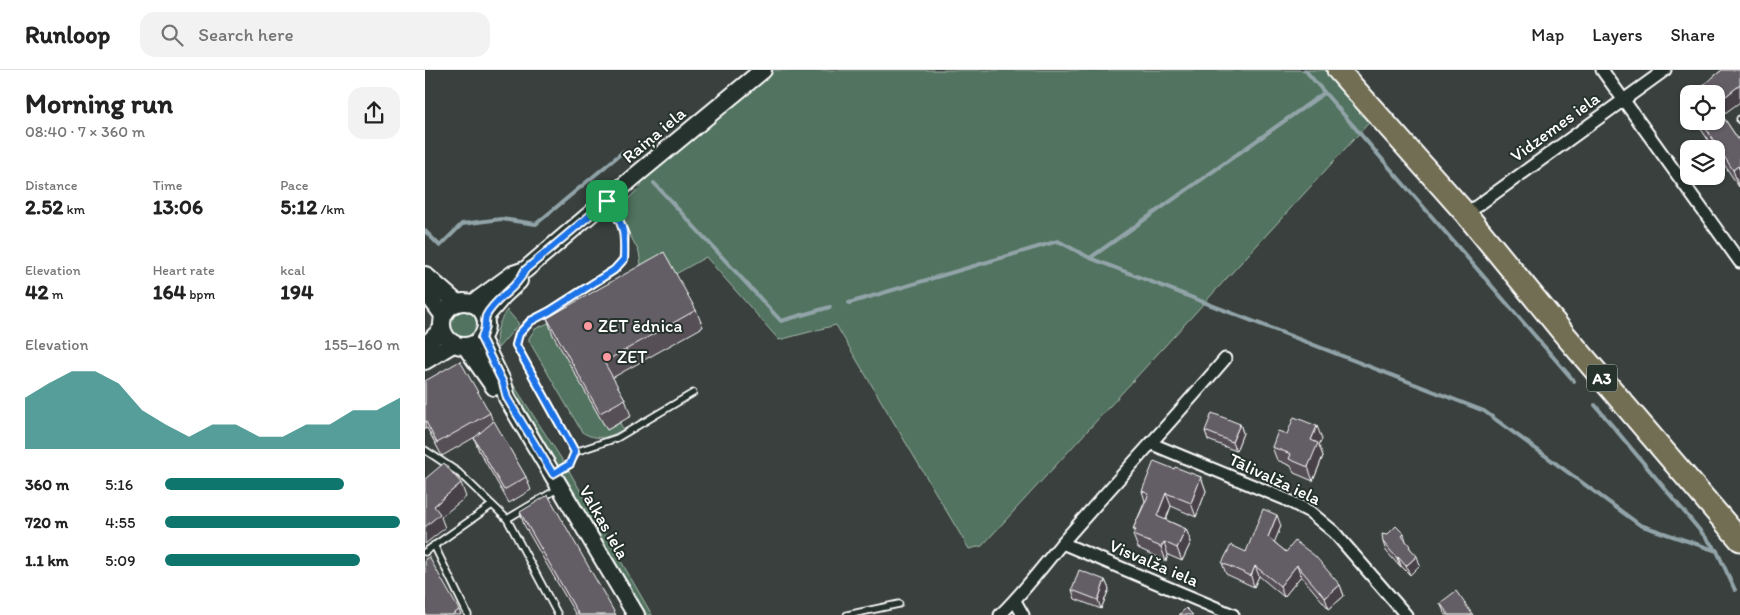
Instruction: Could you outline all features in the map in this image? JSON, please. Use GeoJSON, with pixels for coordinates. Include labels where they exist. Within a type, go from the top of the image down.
{"type":"FeatureCollection","features":[{"type":"Feature","properties":{"kind":"highway","name":"A3"},"geometry":{"type":"LineString","coordinates":[[1338,70],[1466,214],[1565,335],[1740,540]]}},
{"type":"Feature","properties":{"kind":"main road","name":"Raiņa iela"},"geometry":{"type":"LineString","coordinates":[[465,303],[513,274],[525,270],[763,70]]}},
{"type":"Feature","properties":{"kind":"main road","name":"Raiņa iela"},"geometry":{"type":"LineString","coordinates":[[485,317],[521,278],[525,270]]}},
{"type":"Feature","properties":{"kind":"main road"},"geometry":{"type":"LineString","coordinates":[[425,275],[465,303],[482,312],[485,317],[485,332],[472,345],[459,345],[425,361]]}},
{"type":"Feature","properties":{"kind":"main road"},"geometry":{"type":"LineString","coordinates":[[425,291],[443,322],[444,335],[459,345],[496,391],[507,398]]}},
{"type":"Feature","properties":{"kind":"main road"},"geometry":{"type":"LineString","coordinates":[[425,346],[443,322],[447,310],[465,303]]}},
{"type":"Feature","properties":{"kind":"main road"},"geometry":{"type":"LineString","coordinates":[[481,338],[503,383],[507,398]]}},
{"type":"Feature","properties":{"kind":"main road","name":"Valkas iela"},"geometry":{"type":"LineString","coordinates":[[507,398],[635,615]]}},
{"type":"Feature","properties":{"kind":"street"},"geometry":{"type":"LineString","coordinates":[[1602,70],[1624,98],[1740,262]]}},
{"type":"Feature","properties":{"kind":"street","name":"Vidzemes iela"},"geometry":{"type":"LineString","coordinates":[[1466,214],[1665,70]]}},
{"type":"Feature","properties":{"kind":"street"},"geometry":{"type":"LineString","coordinates":[[1000,615],[1015,601],[1062,543],[1152,444],[1225,359]]}},
{"type":"Feature","properties":{"kind":"street","name":"Tālivalža iela"},"geometry":{"type":"LineString","coordinates":[[1152,444],[1285,499],[1310,512],[1334,532],[1406,615]]}},
{"type":"Feature","properties":{"kind":"street","name":"Visvalža iela"},"geometry":{"type":"LineString","coordinates":[[1062,543],[1233,615]]}},
{"type":"Feature","properties":{"kind":"street"},"geometry":{"type":"LineString","coordinates":[[1015,601],[1023,615]]}},
{"type":"Feature","properties":{"kind":"lane"},"geometry":{"type":"LineString","coordinates":[[575,452],[516,345],[519,334],[531,321],[614,270],[624,259],[625,234],[617,214],[607,201]]}},
{"type":"Feature","properties":{"kind":"lane"},"geometry":{"type":"LineString","coordinates":[[507,519],[557,481],[570,464],[575,452],[617,438],[693,393]]}},
{"type":"Feature","properties":{"kind":"lane"},"geometry":{"type":"LineString","coordinates":[[425,451],[458,472],[507,519],[558,615]]}},
{"type":"Feature","properties":{"kind":"lane"},"geometry":{"type":"LineString","coordinates":[[425,552],[492,505]]}},
{"type":"Feature","properties":{"kind":"lane"},"geometry":{"type":"LineString","coordinates":[[434,545],[468,615]]}},
{"type":"Feature","properties":{"kind":"lane"},"geometry":{"type":"LineString","coordinates":[[847,615],[899,604]]}},
{"type":"Feature","properties":{"kind":"green space"},"geometry":{"type":"Polygon","coordinates":[[[763,70],[1338,70],[1376,115],[982,546],[969,549],[836,325],[779,340],[706,257],[554,335],[607,430],[620,423],[623,429],[613,435],[592,437],[582,432],[529,341],[535,329],[557,319],[641,265],[639,252],[617,210],[642,185],[635,176],[763,70]]]}},
{"type":"Feature","properties":{"kind":"green space"},"geometry":{"type":"Polygon","coordinates":[[[464,310],[474,314],[478,324],[474,334],[464,338],[454,334],[450,324],[454,314],[464,310]]]}},
{"type":"Feature","properties":{"kind":"green space"},"geometry":{"type":"Polygon","coordinates":[[[507,310],[519,324],[498,348],[496,339],[498,328],[507,310]]]}},
{"type":"Feature","properties":{"kind":"green space"},"geometry":{"type":"Polygon","coordinates":[[[502,367],[568,469],[652,615],[647,615],[502,367]]]}},
{"type":"Feature","properties":{"kind":"building"},"geometry":{"type":"Polygon","coordinates":[[[1722,70],[1740,70],[1740,85],[1725,97],[1725,85],[1703,85],[1722,70]]]}},
{"type":"Feature","properties":{"kind":"building"},"geometry":{"type":"Polygon","coordinates":[[[1725,120],[1740,142],[1740,169],[1738,166],[1733,170],[1725,158],[1725,140],[1713,140],[1707,130],[1725,130],[1725,120]]]}},
{"type":"Feature","properties":{"kind":"building","name":"ZET"},"geometry":{"type":"Polygon","coordinates":[[[664,252],[696,310],[604,362],[625,399],[600,413],[547,318],[664,252]]]}},
{"type":"Feature","properties":{"kind":"building"},"geometry":{"type":"Polygon","coordinates":[[[460,361],[490,413],[437,443],[425,420],[425,381],[460,361]]]}},
{"type":"Feature","properties":{"kind":"building"},"geometry":{"type":"Polygon","coordinates":[[[1212,413],[1240,424],[1232,442],[1205,431],[1212,413]]]}},
{"type":"Feature","properties":{"kind":"building"},"geometry":{"type":"Polygon","coordinates":[[[1294,417],[1317,426],[1311,440],[1318,443],[1308,467],[1289,459],[1291,454],[1272,447],[1278,431],[1287,434],[1294,417]]]}},
{"type":"Feature","properties":{"kind":"building"},"geometry":{"type":"Polygon","coordinates":[[[494,421],[526,477],[504,490],[474,438],[494,421]]]}},
{"type":"Feature","properties":{"kind":"building"},"geometry":{"type":"Polygon","coordinates":[[[1154,461],[1201,477],[1191,503],[1166,493],[1157,516],[1186,529],[1177,548],[1164,542],[1161,547],[1133,535],[1136,530],[1133,529],[1149,494],[1142,491],[1154,461]]]}},
{"type":"Feature","properties":{"kind":"building"},"geometry":{"type":"Polygon","coordinates":[[[444,463],[461,483],[434,506],[440,514],[425,527],[425,479],[444,463]]]}},
{"type":"Feature","properties":{"kind":"building"},"geometry":{"type":"Polygon","coordinates":[[[548,495],[616,615],[579,615],[520,512],[548,495]]]}},
{"type":"Feature","properties":{"kind":"building"},"geometry":{"type":"Polygon","coordinates":[[[1263,509],[1277,515],[1268,537],[1286,552],[1295,541],[1315,556],[1340,585],[1325,598],[1297,565],[1280,586],[1255,566],[1251,576],[1222,563],[1231,545],[1246,552],[1263,509]]]}},
{"type":"Feature","properties":{"kind":"building"},"geometry":{"type":"Polygon","coordinates":[[[1396,526],[1404,534],[1402,536],[1417,556],[1406,566],[1383,542],[1382,534],[1387,535],[1396,526]]]}},
{"type":"Feature","properties":{"kind":"building"},"geometry":{"type":"Polygon","coordinates":[[[429,557],[459,610],[452,615],[425,615],[425,559],[429,557]]]}},
{"type":"Feature","properties":{"kind":"building"},"geometry":{"type":"Polygon","coordinates":[[[1079,570],[1105,580],[1098,600],[1072,590],[1079,570]]]}},
{"type":"Feature","properties":{"kind":"building"},"geometry":{"type":"Polygon","coordinates":[[[1456,591],[1473,615],[1449,615],[1440,603],[1456,591]]]}},
{"type":"Feature","properties":{"kind":"building"},"geometry":{"type":"Polygon","coordinates":[[[1186,608],[1193,615],[1179,615],[1186,608]]]}},
{"type":"Feature","properties":{"kind":"waterway"},"geometry":{"type":"LineString","coordinates":[[1305,70],[1574,381]]}},
{"type":"Feature","properties":{"kind":"waterway"},"geometry":{"type":"LineString","coordinates":[[1090,258],[1324,93]]}},
{"type":"Feature","properties":{"kind":"waterway"},"geometry":{"type":"LineString","coordinates":[[425,231],[440,246],[462,224],[501,219],[536,224],[624,151]]}},
{"type":"Feature","properties":{"kind":"waterway"},"geometry":{"type":"LineString","coordinates":[[654,183],[781,321],[830,307]]}},
{"type":"Feature","properties":{"kind":"waterway"},"geometry":{"type":"LineString","coordinates":[[849,303],[1058,241],[1090,258],[1484,411],[1640,525],[1717,551]]}},
{"type":"Feature","properties":{"kind":"waterway"},"geometry":{"type":"LineString","coordinates":[[1595,405],[1717,551],[1735,590]]}},
{"type":"Feature","properties":{"kind":"place","name":"ZET ēdnica"},"geometry":{"type":"Point","coordinates":[588,326]}},
{"type":"Feature","properties":{"kind":"place","name":"ZET"},"geometry":{"type":"Point","coordinates":[607,357]}},
{"type":"Feature","properties":{"kind":"route"},"geometry":{"type":"LineString","coordinates":[[607,201],[617,214],[625,234],[624,259],[614,270],[531,321],[519,334],[516,345],[575,452],[570,464],[553,474],[507,398],[503,383],[481,338],[485,332],[485,317],[521,278],[525,270],[607,201]]}}]}
